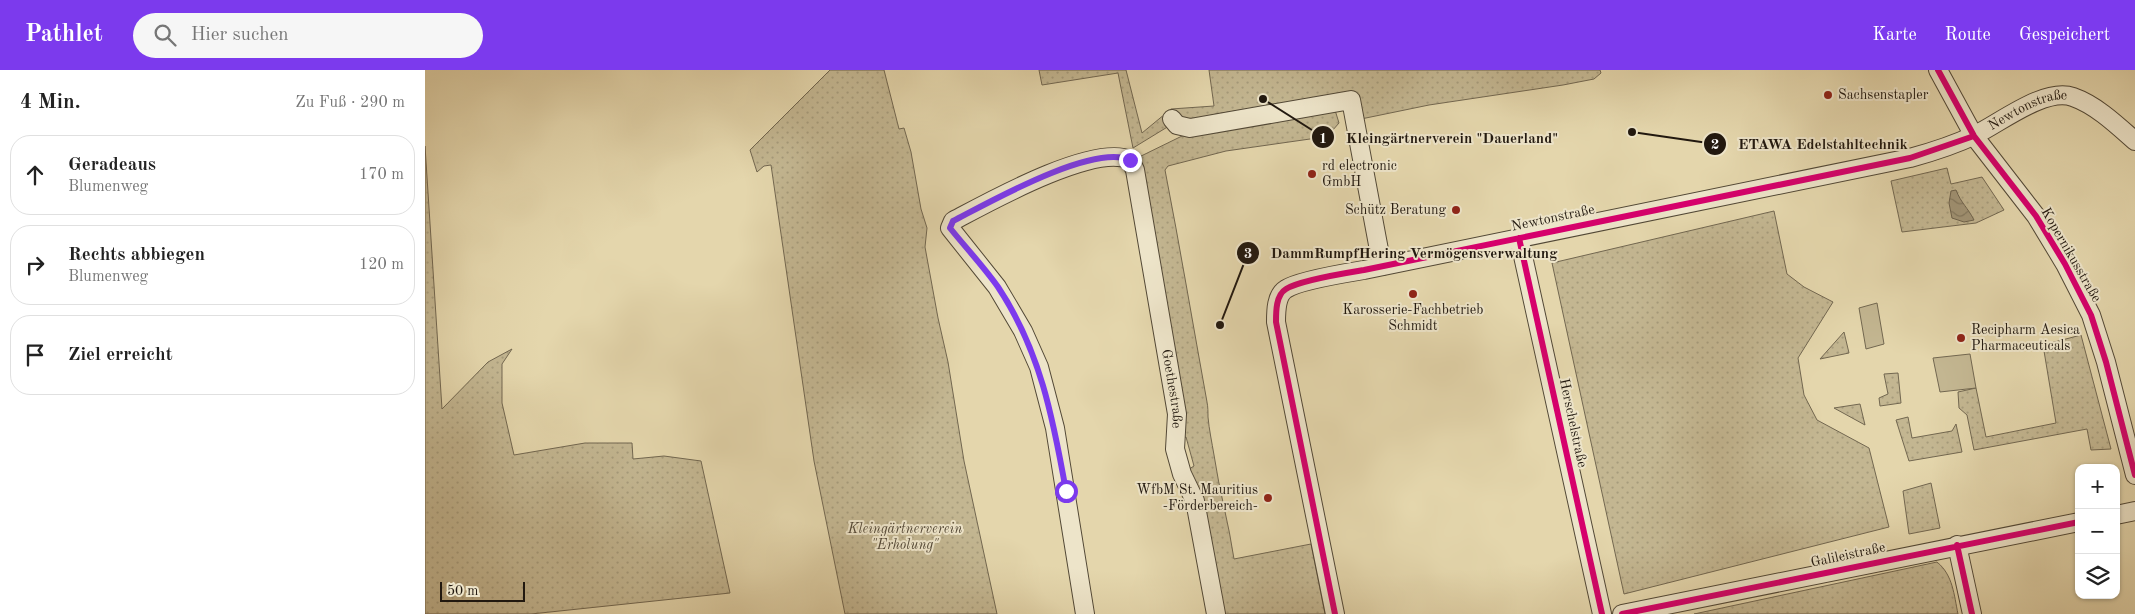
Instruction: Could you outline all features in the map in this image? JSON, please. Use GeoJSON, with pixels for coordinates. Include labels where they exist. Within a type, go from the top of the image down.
{"type":"FeatureCollection","features":[{"type":"Feature","properties":{"kind":"street","name":"Kopernikusstraße"},"geometry":{"type":"LineString","coordinates":[[1938,70],[1974,136],[2036,216],[2065,264],[2091,315],[2108,370],[2135,475]]}},
{"type":"Feature","properties":{"kind":"street","name":"Newtonstraße"},"geometry":{"type":"LineString","coordinates":[[1335,614],[1275,322],[1277,301],[1285,289],[1309,281],[1910,158],[1974,136],[2044,98],[2057,95],[2072,96],[2094,108],[2135,141]]}},
{"type":"Feature","properties":{"kind":"street"},"geometry":{"type":"LineString","coordinates":[[1172,120],[1177,125],[1190,128],[1351,100],[1383,266]]}},
{"type":"Feature","properties":{"kind":"street","name":"Goethestraße"},"geometry":{"type":"LineString","coordinates":[[1085,614],[1055,428],[1039,367],[1023,331],[997,287],[950,228],[953,221],[999,197],[1073,165],[1099,158],[1123,157],[1130,160],[1135,170],[1138,184],[1177,414],[1175,449],[1182,474],[1195,501],[1216,614]]}},
{"type":"Feature","properties":{"kind":"street","name":"Herschelstraße"},"geometry":{"type":"LineString","coordinates":[[1519,238],[1602,614]]}},
{"type":"Feature","properties":{"kind":"street"},"geometry":{"type":"LineString","coordinates":[[2120,514],[2135,511]]}},
{"type":"Feature","properties":{"kind":"street","name":"Galileistraße"},"geometry":{"type":"LineString","coordinates":[[1622,614],[2075,523]]}},
{"type":"Feature","properties":{"kind":"street"},"geometry":{"type":"LineString","coordinates":[[1957,545],[1972,614]]}},
{"type":"Feature","properties":{"kind":"green space","name":"Kleingärtnerverein \"Erholung\""},"geometry":{"type":"Polygon","coordinates":[[[830,70],[884,70],[899,129],[904,128],[911,152],[921,209],[927,228],[925,247],[948,362],[964,461],[997,614],[845,614],[814,461],[771,165],[764,166],[757,172],[750,150],[830,70]]]}},
{"type":"Feature","properties":{"kind":"green space"},"geometry":{"type":"Polygon","coordinates":[[[1039,70],[1126,70],[1142,133],[1171,109],[1214,106],[1209,70],[1600,70],[1601,73],[1594,79],[1563,85],[1429,105],[1361,119],[1356,92],[1216,114],[1169,126],[1133,148],[1118,73],[1042,85],[1039,70]]]}},
{"type":"Feature","properties":{"kind":"green space"},"geometry":{"type":"Polygon","coordinates":[[[1335,110],[1339,123],[1324,137],[1226,151],[1168,166],[1165,170],[1207,404],[1216,468],[1234,559],[1311,544],[1325,614],[1221,614],[1186,471],[1194,466],[1186,437],[1178,439],[1135,159],[1182,136],[1335,110]]]}},
{"type":"Feature","properties":{"kind":"green space"},"geometry":{"type":"Polygon","coordinates":[[[425,146],[442,409],[488,362],[512,349],[502,364],[502,403],[514,455],[585,443],[632,443],[633,459],[664,456],[701,461],[730,593],[531,614],[425,614],[425,146]]]}},
{"type":"Feature","properties":{"kind":"green space"},"geometry":{"type":"Polygon","coordinates":[[[1947,168],[1951,184],[1982,177],[2004,210],[1976,223],[1902,232],[1891,181],[1947,168]]]}},
{"type":"Feature","properties":{"kind":"green space"},"geometry":{"type":"Polygon","coordinates":[[[1774,211],[1787,274],[1804,287],[1833,302],[1798,358],[1804,395],[1817,420],[1869,448],[1889,527],[1624,594],[1552,263],[1774,211]]]}},
{"type":"Feature","properties":{"kind":"green space"},"geometry":{"type":"Polygon","coordinates":[[[1877,303],[1884,344],[1866,349],[1859,308],[1877,303]]]}},
{"type":"Feature","properties":{"kind":"green space"},"geometry":{"type":"Polygon","coordinates":[[[1844,332],[1849,353],[1820,359],[1844,332]]]}},
{"type":"Feature","properties":{"kind":"green space"},"geometry":{"type":"Polygon","coordinates":[[[2081,335],[2111,449],[2091,450],[2087,429],[1974,450],[1967,415],[1959,408],[1958,392],[1976,388],[1986,437],[2056,423],[2043,345],[2081,335]]]}},
{"type":"Feature","properties":{"kind":"green space"},"geometry":{"type":"Polygon","coordinates":[[[1970,354],[1976,388],[1940,392],[1933,358],[1970,354]]]}},
{"type":"Feature","properties":{"kind":"green space"},"geometry":{"type":"Polygon","coordinates":[[[1898,373],[1901,403],[1880,406],[1879,398],[1888,394],[1884,374],[1898,373]]]}},
{"type":"Feature","properties":{"kind":"green space"},"geometry":{"type":"Polygon","coordinates":[[[1860,404],[1865,425],[1834,408],[1860,404]]]}},
{"type":"Feature","properties":{"kind":"green space"},"geometry":{"type":"Polygon","coordinates":[[[1908,417],[1912,438],[1952,431],[1956,424],[1962,452],[1909,461],[1896,420],[1908,417]]]}},
{"type":"Feature","properties":{"kind":"green space"},"geometry":{"type":"Polygon","coordinates":[[[1931,483],[1940,528],[1909,534],[1903,491],[1931,483]]]}},
{"type":"Feature","properties":{"kind":"green space"},"geometry":{"type":"Polygon","coordinates":[[[1937,562],[1950,579],[1958,614],[1694,614],[1937,562]]]}},
{"type":"Feature","properties":{"kind":"water"},"geometry":{"type":"Polygon","coordinates":[[[1956,190],[1974,220],[1964,222],[1952,218],[1949,203],[1951,191],[1956,190]]]}},
{"type":"Feature","properties":{"kind":"cycle path"},"geometry":{"type":"LineString","coordinates":[[1938,70],[1974,136],[2036,216],[2065,264],[2091,315],[2106,362],[2135,475]]}},
{"type":"Feature","properties":{"kind":"cycle path"},"geometry":{"type":"LineString","coordinates":[[1335,614],[1276,322],[1278,299],[1286,289],[1323,277],[1910,158],[1974,136]]}},
{"type":"Feature","properties":{"kind":"cycle path"},"geometry":{"type":"LineString","coordinates":[[1519,238],[1602,614]]}},
{"type":"Feature","properties":{"kind":"cycle path"},"geometry":{"type":"LineString","coordinates":[[1622,614],[2075,523]]}},
{"type":"Feature","properties":{"kind":"cycle path"},"geometry":{"type":"LineString","coordinates":[[1957,545],[1972,614]]}},
{"type":"Feature","properties":{"kind":"place","name":"Sachsenstapler"},"geometry":{"type":"Point","coordinates":[1828,95]}},
{"type":"Feature","properties":{"kind":"place","name":"Kleingärtnerverein \"Dauerland\""},"geometry":{"type":"Point","coordinates":[1263,99]}},
{"type":"Feature","properties":{"kind":"place","name":"ETAWA Edelstahltechnik"},"geometry":{"type":"Point","coordinates":[1632,132]}},
{"type":"Feature","properties":{"kind":"place","name":"rd electronic GmbH"},"geometry":{"type":"Point","coordinates":[1312,174]}},
{"type":"Feature","properties":{"kind":"place","name":"Schütz Beratung"},"geometry":{"type":"Point","coordinates":[1456,210]}},
{"type":"Feature","properties":{"kind":"place","name":"Karosserie-Fachbetrieb Schmidt"},"geometry":{"type":"Point","coordinates":[1413,294]}},
{"type":"Feature","properties":{"kind":"place","name":"DammRumpfHering Vermögensverwaltung"},"geometry":{"type":"Point","coordinates":[1220,325]}},
{"type":"Feature","properties":{"kind":"place","name":"Recipharm Aesica Pharmaceuticals"},"geometry":{"type":"Point","coordinates":[1961,338]}},
{"type":"Feature","properties":{"kind":"place","name":"WfbM St. Mauritius -Förderbereich-"},"geometry":{"type":"Point","coordinates":[1268,498]}},
{"type":"Feature","properties":{"kind":"route"},"geometry":{"type":"LineString","coordinates":[[1066,491],[1055,428],[1039,367],[1023,331],[997,287],[950,228],[953,221],[999,197],[1073,165],[1099,158],[1123,157],[1130,160]]}}]}
